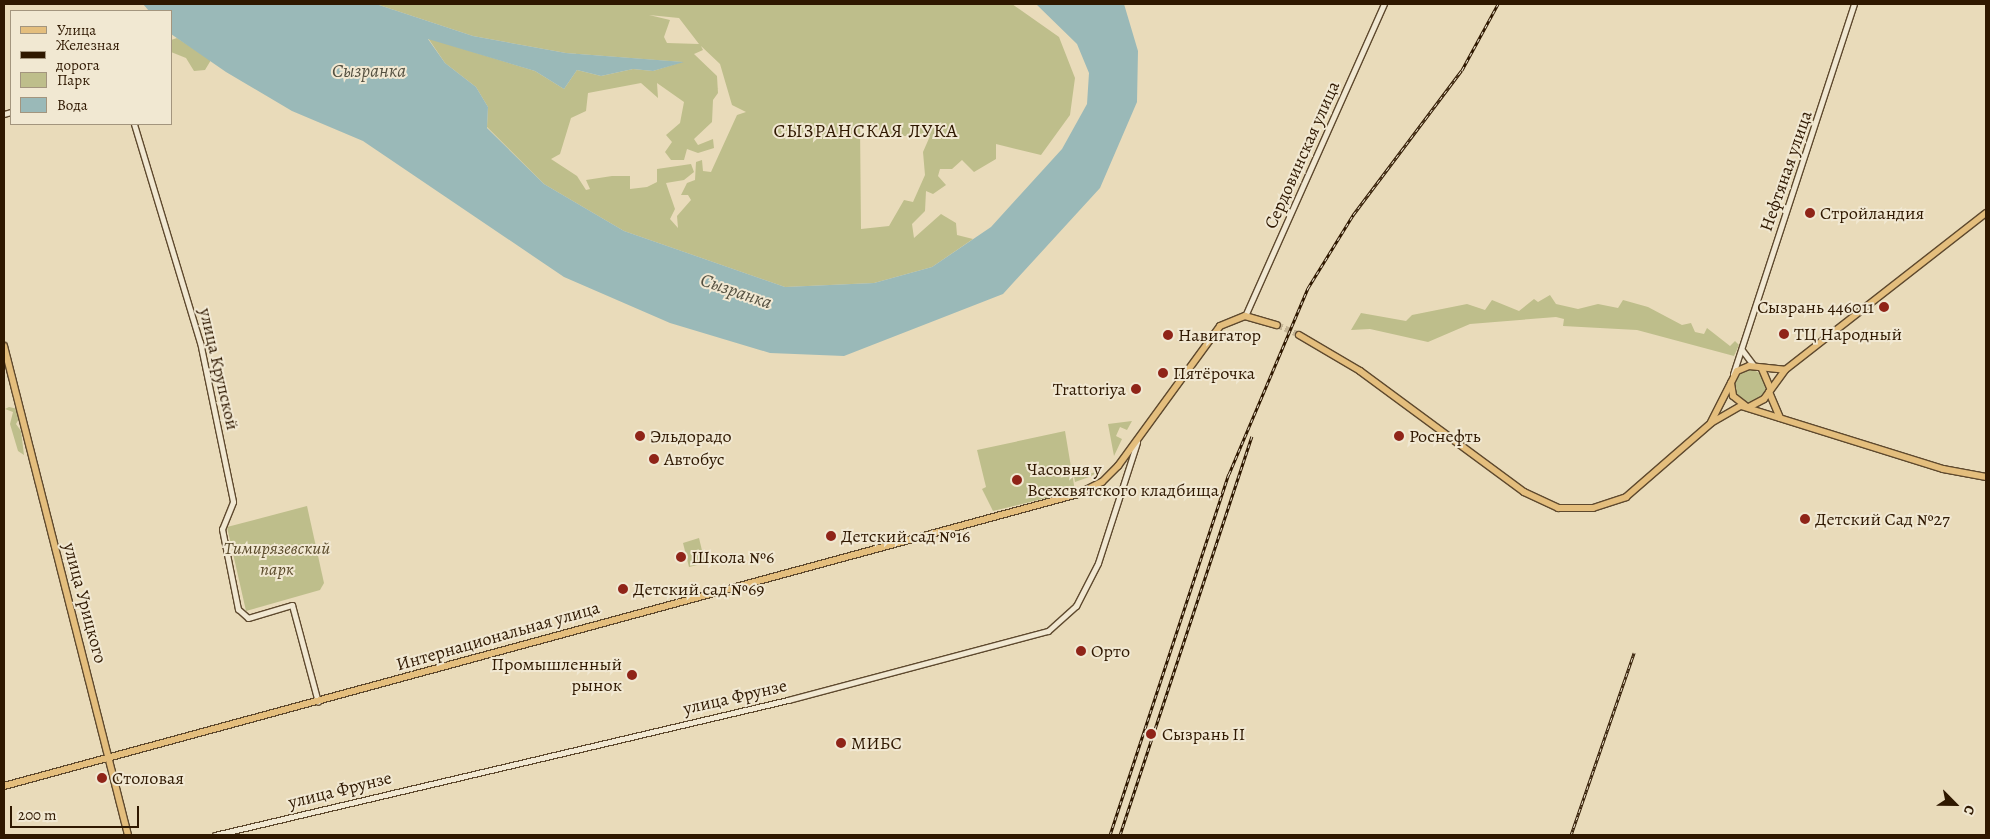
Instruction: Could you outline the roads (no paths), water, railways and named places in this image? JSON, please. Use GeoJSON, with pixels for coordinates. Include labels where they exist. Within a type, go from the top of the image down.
{"type":"FeatureCollection","features":[{"type":"Feature","properties":{"kind":"main road"},"geometry":{"type":"LineString","coordinates":[[1300,335],[1360,370],[1524,492],[1558,508],[1593,508],[1626,497],[1711,423],[1733,407],[1748,407],[1769,391],[1785,370],[1986,213]]}},
{"type":"Feature","properties":{"kind":"main road"},"geometry":{"type":"LineString","coordinates":[[1245,316],[1277,325]]}},
{"type":"Feature","properties":{"kind":"main road","name":"Интернациональная улица"},"geometry":{"type":"LineString","coordinates":[[4,786],[109,760],[1070,496],[1102,482],[1118,466],[1210,337],[1220,326],[1245,316]]}},
{"type":"Feature","properties":{"kind":"main road"},"geometry":{"type":"LineString","coordinates":[[4,346],[6,354],[4,362]]}},
{"type":"Feature","properties":{"kind":"main road","name":"улица Урицкого"},"geometry":{"type":"LineString","coordinates":[[6,354],[128,835]]}},
{"type":"Feature","properties":{"kind":"main road"},"geometry":{"type":"LineString","coordinates":[[1711,423],[1732,377],[1740,368],[1754,366],[1762,369],[1785,370]]}},
{"type":"Feature","properties":{"kind":"main road"},"geometry":{"type":"LineString","coordinates":[[1762,369],[1780,418]]}},
{"type":"Feature","properties":{"kind":"main road"},"geometry":{"type":"LineString","coordinates":[[4,372],[12,379]]}},
{"type":"Feature","properties":{"kind":"main road"},"geometry":{"type":"LineString","coordinates":[[1732,377],[1733,396],[1748,407],[1943,468],[1986,477]]}},
{"type":"Feature","properties":{"kind":"street","name":"Сердовинская улица"},"geometry":{"type":"LineString","coordinates":[[1245,316],[1384,4]]}},
{"type":"Feature","properties":{"kind":"street","name":"Нефтяная улица"},"geometry":{"type":"LineString","coordinates":[[1732,377],[1854,4]]}},
{"type":"Feature","properties":{"kind":"street","name":"улица Крупской"},"geometry":{"type":"LineString","coordinates":[[134,125],[200,342],[233,502],[222,529],[238,609],[248,618],[292,606],[318,702]]}},
{"type":"Feature","properties":{"kind":"street"},"geometry":{"type":"LineString","coordinates":[[1742,347],[1742,354],[1754,366]]}},
{"type":"Feature","properties":{"kind":"street","name":"улица Фрунзе"},"geometry":{"type":"LineString","coordinates":[[215,835],[788,700],[1048,632],[1076,606],[1098,563],[1138,439]]}},
{"type":"Feature","properties":{"kind":"street"},"geometry":{"type":"LineString","coordinates":[[1118,466],[1128,472]]}},
{"type":"Feature","properties":{"kind":"water","name":"Сызранка"},"geometry":{"type":"Polygon","coordinates":[[[143,4],[376,4],[473,36],[566,53],[684,62],[653,71],[633,69],[601,76],[577,70],[564,89],[535,71],[428,39],[445,63],[476,87],[488,107],[487,128],[544,184],[624,231],[785,287],[874,283],[932,267],[991,227],[1062,149],[1087,104],[1089,73],[1077,44],[1036,4],[1124,4],[1138,51],[1137,102],[1100,188],[1003,294],[844,356],[770,353],[670,323],[564,277],[363,141],[292,111],[226,72],[172,35],[172,10],[148,10],[143,4]]]}},
{"type":"Feature","properties":{"kind":"tunnel"},"geometry":{"type":"LineString","coordinates":[[1277,325],[1299,335]]}},
{"type":"Feature","properties":{"kind":"railway"},"geometry":{"type":"LineString","coordinates":[[1110,835],[1229,474],[1308,288],[1353,215],[1462,70],[1498,4]]}},
{"type":"Feature","properties":{"kind":"railway"},"geometry":{"type":"LineString","coordinates":[[1120,835],[1252,436]]}},
{"type":"Feature","properties":{"kind":"railway"},"geometry":{"type":"LineString","coordinates":[[1571,835],[1634,653]]}},
{"type":"Feature","properties":{"kind":"place","name":"Стройландия"},"geometry":{"type":"Point","coordinates":[1810,213]}},
{"type":"Feature","properties":{"kind":"place","name":"Сызрань 446011"},"geometry":{"type":"Point","coordinates":[1884,307]}},
{"type":"Feature","properties":{"kind":"place","name":"ТЦ Народный"},"geometry":{"type":"Point","coordinates":[1784,334]}},
{"type":"Feature","properties":{"kind":"place","name":"Навигатор"},"geometry":{"type":"Point","coordinates":[1168,335]}},
{"type":"Feature","properties":{"kind":"place","name":"Пятёрочка"},"geometry":{"type":"Point","coordinates":[1163,373]}},
{"type":"Feature","properties":{"kind":"place","name":"Trattoriya"},"geometry":{"type":"Point","coordinates":[1136,389]}},
{"type":"Feature","properties":{"kind":"place","name":"Эльдорадо"},"geometry":{"type":"Point","coordinates":[640,436]}},
{"type":"Feature","properties":{"kind":"place","name":"Роснефть"},"geometry":{"type":"Point","coordinates":[1399,436]}},
{"type":"Feature","properties":{"kind":"place","name":"Автобус"},"geometry":{"type":"Point","coordinates":[654,459]}},
{"type":"Feature","properties":{"kind":"place","name":"Часовня у Всехсвятского кладбища"},"geometry":{"type":"Point","coordinates":[1017,480]}},
{"type":"Feature","properties":{"kind":"place","name":"Детский Сад №27"},"geometry":{"type":"Point","coordinates":[1805,519]}},
{"type":"Feature","properties":{"kind":"place","name":"Детский сад №16"},"geometry":{"type":"Point","coordinates":[831,536]}},
{"type":"Feature","properties":{"kind":"place","name":"Школа №6"},"geometry":{"type":"Point","coordinates":[681,557]}},
{"type":"Feature","properties":{"kind":"place","name":"Детский сад №69"},"geometry":{"type":"Point","coordinates":[623,589]}},
{"type":"Feature","properties":{"kind":"place","name":"Орто"},"geometry":{"type":"Point","coordinates":[1081,651]}},
{"type":"Feature","properties":{"kind":"place","name":"Промышленный рынок"},"geometry":{"type":"Point","coordinates":[632,675]}},
{"type":"Feature","properties":{"kind":"place","name":"Сызрань II"},"geometry":{"type":"Point","coordinates":[1151,734]}},
{"type":"Feature","properties":{"kind":"place","name":"МИБС"},"geometry":{"type":"Point","coordinates":[841,743]}},
{"type":"Feature","properties":{"kind":"place","name":"Столовая"},"geometry":{"type":"Point","coordinates":[102,778]}},
{"type":"Feature","properties":{"kind":"district","name":"СЫЗРАНСКАЯ ЛУКА"},"geometry":{"type":"Point","coordinates":[866,132]}},
{"type":"Feature","properties":{"kind":"park label","name":"Тимирязевский парк"},"geometry":{"type":"Point","coordinates":[277,559]}}]}
